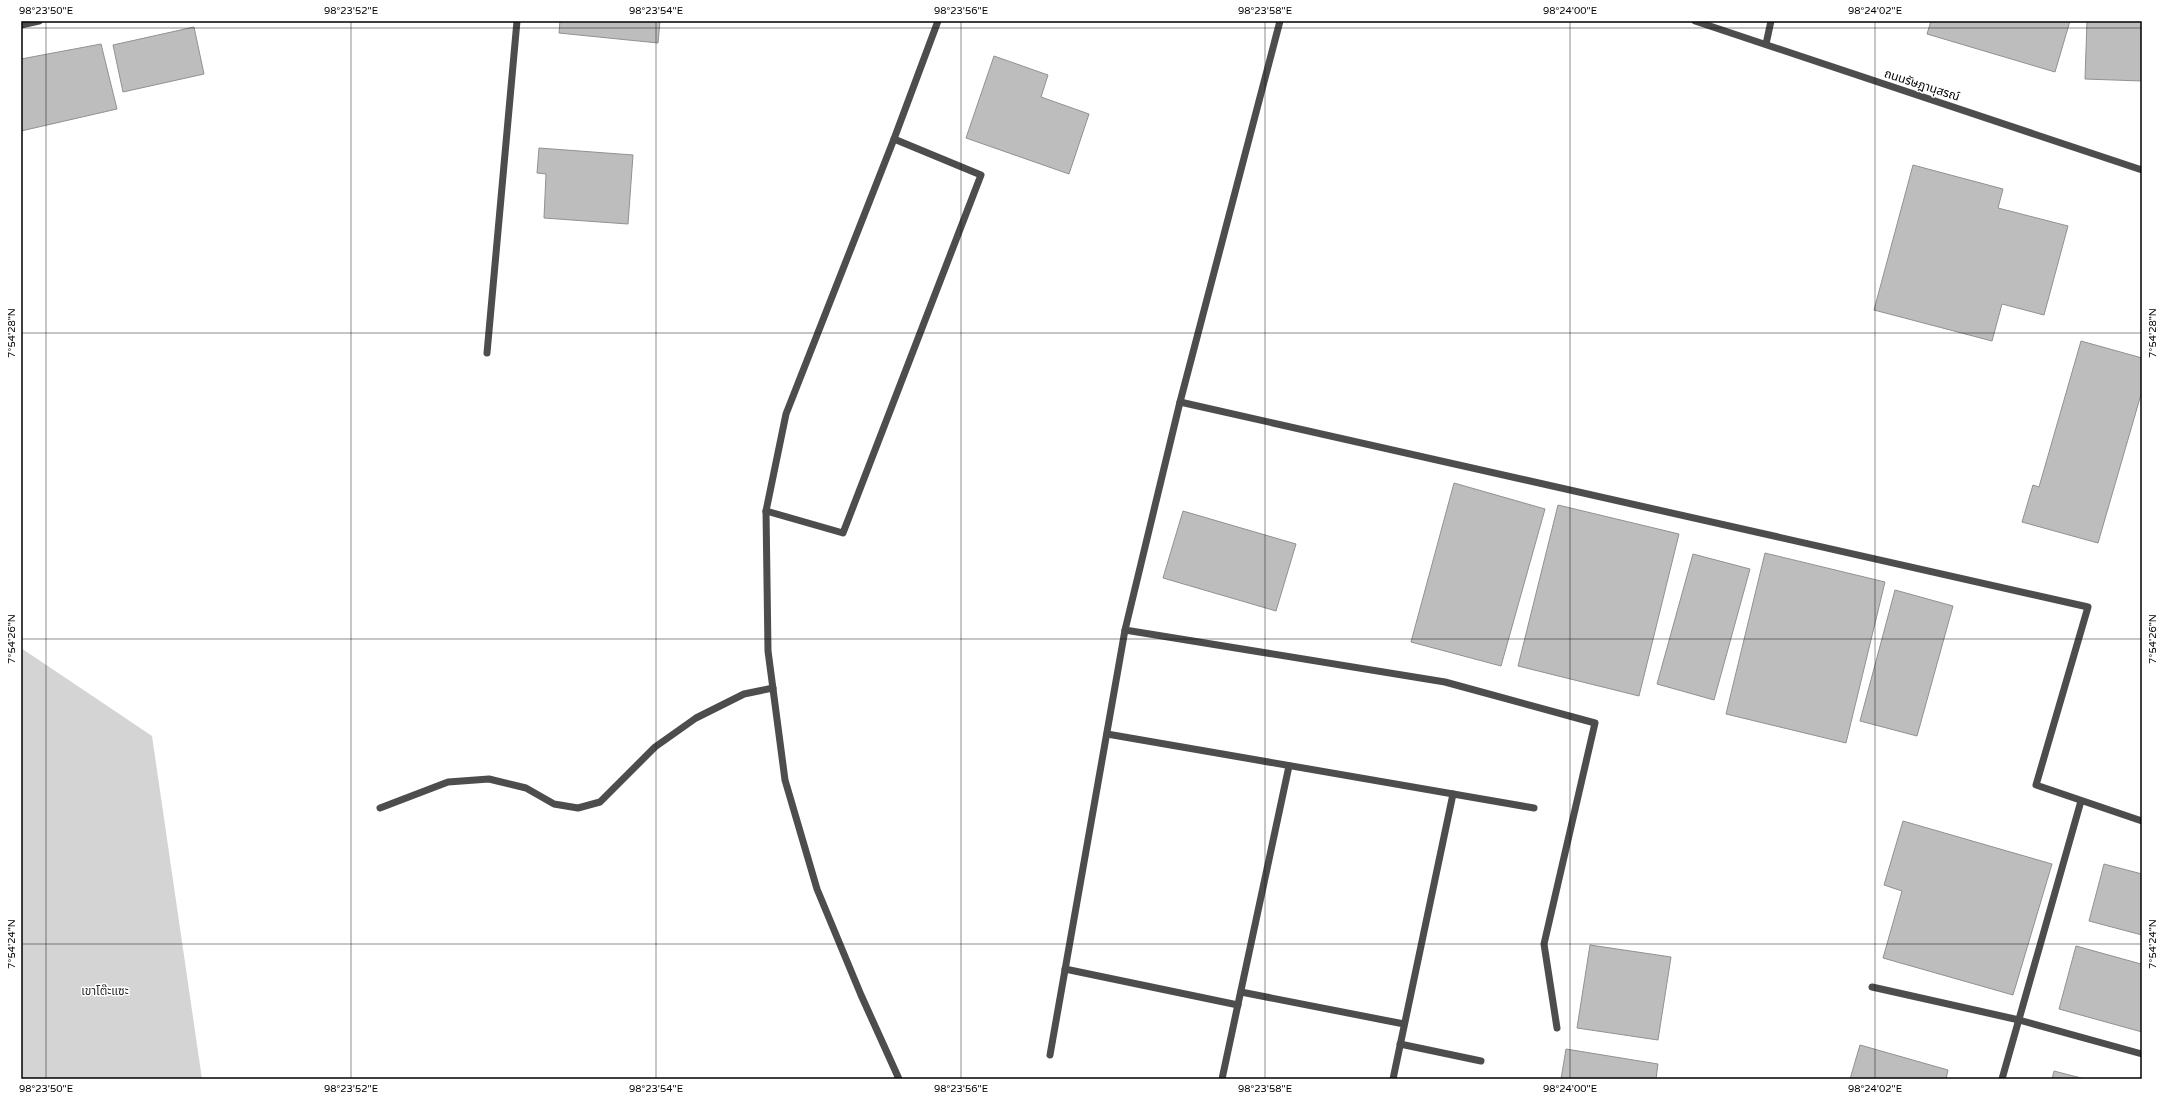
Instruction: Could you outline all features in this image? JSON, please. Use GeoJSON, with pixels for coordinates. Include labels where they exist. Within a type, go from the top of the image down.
{"type":"FeatureCollection","features":[{"type":"Feature","properties":{"kind":"street"},"geometry":{"type":"LineString","coordinates":[[21,25],[39,21]]}},
{"type":"Feature","properties":{"kind":"street"},"geometry":{"type":"LineString","coordinates":[[487,353],[517,21]]}},
{"type":"Feature","properties":{"kind":"street"},"geometry":{"type":"LineString","coordinates":[[899,1079],[861,996],[817,889],[784,780],[768,650],[766,511],[786,414],[894,139],[938,21]]}},
{"type":"Feature","properties":{"kind":"street"},"geometry":{"type":"LineString","coordinates":[[1050,1055],[1125,630],[1180,402],[1280,21]]}},
{"type":"Feature","properties":{"kind":"street","name":"ถนนรัษฎานุสรณ์"},"geometry":{"type":"LineString","coordinates":[[1695,21],[2142,170]]}},
{"type":"Feature","properties":{"kind":"street"},"geometry":{"type":"LineString","coordinates":[[1766,44],[1770,21]]}},
{"type":"Feature","properties":{"kind":"street"},"geometry":{"type":"LineString","coordinates":[[766,511],[843,533],[981,175],[894,139]]}},
{"type":"Feature","properties":{"kind":"street"},"geometry":{"type":"LineString","coordinates":[[1180,402],[2088,607],[2036,785],[2142,820]]}},
{"type":"Feature","properties":{"kind":"street"},"geometry":{"type":"LineString","coordinates":[[1125,630],[1445,682],[1595,723],[1544,944],[1557,1028]]}},
{"type":"Feature","properties":{"kind":"street"},"geometry":{"type":"LineString","coordinates":[[380,808],[448,782],[489,779],[526,788],[554,804],[578,808],[600,802],[655,747],[696,718],[744,694],[773,688]]}},
{"type":"Feature","properties":{"kind":"street"},"geometry":{"type":"LineString","coordinates":[[1106,734],[1534,808]]}},
{"type":"Feature","properties":{"kind":"street"},"geometry":{"type":"LineString","coordinates":[[1222,1079],[1289,766]]}},
{"type":"Feature","properties":{"kind":"street"},"geometry":{"type":"LineString","coordinates":[[1393,1079],[1453,794]]}},
{"type":"Feature","properties":{"kind":"street"},"geometry":{"type":"LineString","coordinates":[[2002,1079],[2081,801]]}},
{"type":"Feature","properties":{"kind":"street"},"geometry":{"type":"LineString","coordinates":[[1065,968],[1238,1005]]}},
{"type":"Feature","properties":{"kind":"street"},"geometry":{"type":"LineString","coordinates":[[1872,987],[2019,1020],[2142,1054]]}},
{"type":"Feature","properties":{"kind":"street"},"geometry":{"type":"LineString","coordinates":[[1241,992],[1404,1024]]}},
{"type":"Feature","properties":{"kind":"street"},"geometry":{"type":"LineString","coordinates":[[1400,1044],[1481,1062]]}},
{"type":"Feature","properties":{"kind":"green space","name":"เขาโต๊ะแซะ"},"geometry":{"type":"Polygon","coordinates":[[[21,648],[152,736],[202,1079],[21,1079],[21,648]]]}},
{"type":"Feature","properties":{"kind":"building"},"geometry":{"type":"Polygon","coordinates":[[[560,21],[660,21],[658,43],[559,33],[560,21]]]}},
{"type":"Feature","properties":{"kind":"building"},"geometry":{"type":"Polygon","coordinates":[[[1931,21],[2070,21],[2055,72],[1927,34],[1931,21]]]}},
{"type":"Feature","properties":{"kind":"building"},"geometry":{"type":"Polygon","coordinates":[[[2087,21],[2142,21],[2142,81],[2085,79],[2087,21]]]}},
{"type":"Feature","properties":{"kind":"building"},"geometry":{"type":"Polygon","coordinates":[[[194,27],[204,74],[123,92],[113,45],[194,27]]]}},
{"type":"Feature","properties":{"kind":"building"},"geometry":{"type":"Polygon","coordinates":[[[101,44],[117,109],[21,131],[21,59],[101,44]]]}},
{"type":"Feature","properties":{"kind":"building"},"geometry":{"type":"Polygon","coordinates":[[[994,56],[1048,75],[1041,97],[1089,114],[1069,174],[966,138],[994,56]]]}},
{"type":"Feature","properties":{"kind":"building"},"geometry":{"type":"Polygon","coordinates":[[[539,148],[633,155],[628,224],[544,218],[546,174],[537,173],[539,148]]]}},
{"type":"Feature","properties":{"kind":"building"},"geometry":{"type":"Polygon","coordinates":[[[1913,165],[2003,189],[1998,208],[2068,226],[2044,315],[2002,304],[1992,341],[1874,310],[1913,165]]]}},
{"type":"Feature","properties":{"kind":"building"},"geometry":{"type":"Polygon","coordinates":[[[2081,341],[2142,358],[2142,391],[2098,543],[2022,522],[2033,485],[2039,487],[2081,341]]]}},
{"type":"Feature","properties":{"kind":"building"},"geometry":{"type":"Polygon","coordinates":[[[1454,483],[1545,509],[1501,666],[1411,642],[1454,483]]]}},
{"type":"Feature","properties":{"kind":"building"},"geometry":{"type":"Polygon","coordinates":[[[1558,505],[1679,534],[1639,696],[1518,666],[1558,505]]]}},
{"type":"Feature","properties":{"kind":"building"},"geometry":{"type":"Polygon","coordinates":[[[1183,511],[1296,544],[1276,611],[1163,578],[1183,511]]]}},
{"type":"Feature","properties":{"kind":"building"},"geometry":{"type":"Polygon","coordinates":[[[1765,553],[1885,582],[1846,743],[1726,714],[1765,553]]]}},
{"type":"Feature","properties":{"kind":"building"},"geometry":{"type":"Polygon","coordinates":[[[1693,554],[1750,569],[1714,700],[1657,684],[1693,554]]]}},
{"type":"Feature","properties":{"kind":"building"},"geometry":{"type":"Polygon","coordinates":[[[1895,590],[1953,606],[1917,736],[1860,721],[1895,590]]]}},
{"type":"Feature","properties":{"kind":"building"},"geometry":{"type":"Polygon","coordinates":[[[1903,821],[2052,864],[2013,995],[1883,958],[1902,891],[1884,885],[1903,821]]]}},
{"type":"Feature","properties":{"kind":"building"},"geometry":{"type":"Polygon","coordinates":[[[2104,864],[2142,874],[2142,935],[2089,921],[2104,864]]]}},
{"type":"Feature","properties":{"kind":"building"},"geometry":{"type":"Polygon","coordinates":[[[1590,945],[1671,957],[1658,1040],[1577,1028],[1590,945]]]}},
{"type":"Feature","properties":{"kind":"building"},"geometry":{"type":"Polygon","coordinates":[[[2076,946],[2141,964],[2142,960],[2142,1032],[2059,1009],[2076,946]]]}},
{"type":"Feature","properties":{"kind":"building"},"geometry":{"type":"Polygon","coordinates":[[[1860,1045],[1948,1070],[1946,1079],[1850,1079],[1860,1045]]]}},
{"type":"Feature","properties":{"kind":"building"},"geometry":{"type":"Polygon","coordinates":[[[1566,1049],[1658,1064],[1656,1079],[1561,1079],[1566,1049]]]}},
{"type":"Feature","properties":{"kind":"building"},"geometry":{"type":"Polygon","coordinates":[[[2054,1071],[2085,1079],[2052,1079],[2054,1071]]]}}]}
